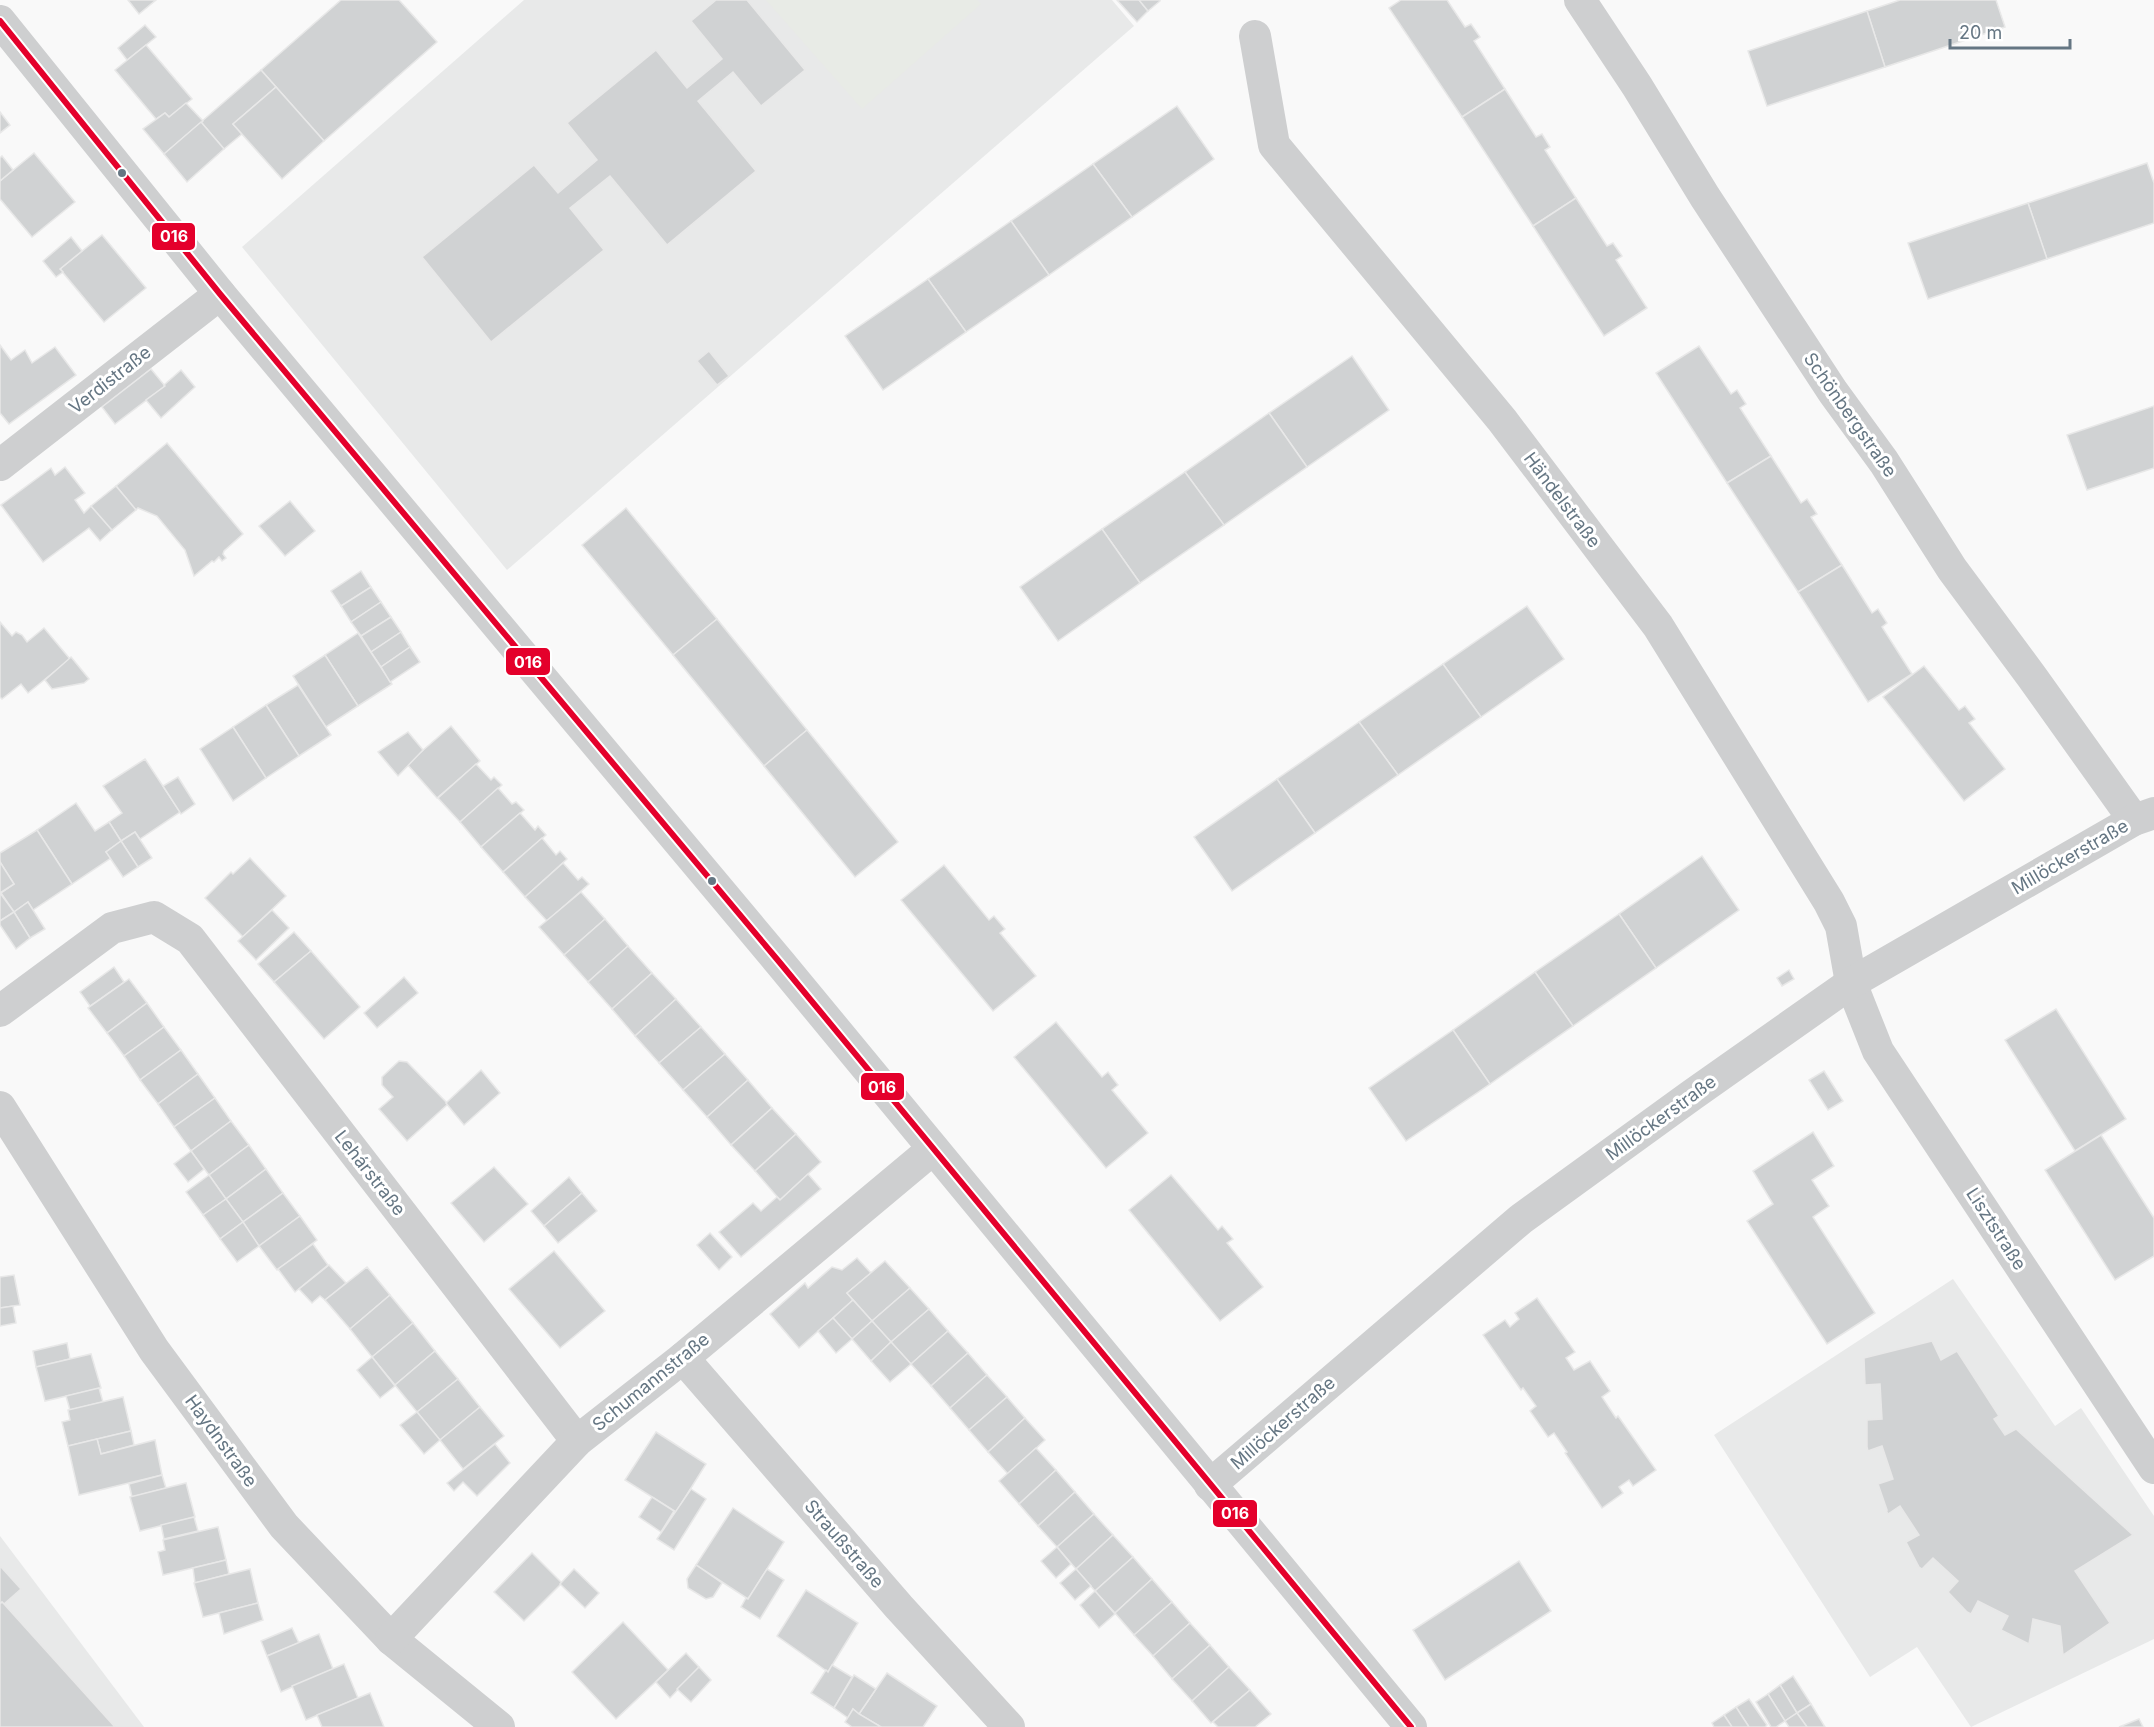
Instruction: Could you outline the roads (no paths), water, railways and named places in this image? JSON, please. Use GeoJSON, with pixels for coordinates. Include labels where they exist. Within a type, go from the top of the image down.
{"type":"FeatureCollection","features":[{"type":"Feature","properties":{"kind":"street","name":"Schönbergstraße"},"geometry":{"type":"LineString","coordinates":[[1580,0],[1804,349],[1884,462],[1952,569],[2032,677],[2144,817]]}},
{"type":"Feature","properties":{"kind":"street"},"geometry":{"type":"LineString","coordinates":[[0,21],[220,294],[933,1149],[1411,1727]]}},
{"type":"Feature","properties":{"kind":"street","name":"Händelstraße"},"geometry":{"type":"LineString","coordinates":[[1256,36],[1274,145],[1502,420],[1658,626],[1829,902],[1841,926],[1851,983]]}},
{"type":"Feature","properties":{"kind":"street","name":"Verdistraße"},"geometry":{"type":"LineString","coordinates":[[0,465],[220,294]]}},
{"type":"Feature","properties":{"kind":"street","name":"Millöckerstraße"},"geometry":{"type":"LineString","coordinates":[[1210,1485],[1521,1219],[1851,983],[2144,817]]}},
{"type":"Feature","properties":{"kind":"street","name":"Lehárstraße"},"geometry":{"type":"LineString","coordinates":[[0,1011],[112,928],[154,917],[190,939],[577,1441]]}},
{"type":"Feature","properties":{"kind":"street","name":"Lisztstraße"},"geometry":{"type":"LineString","coordinates":[[1851,983],[1878,1051],[2154,1468]]}},
{"type":"Feature","properties":{"kind":"street","name":"Haydnstraße"},"geometry":{"type":"LineString","coordinates":[[0,1107],[154,1350],[284,1526],[391,1639],[499,1727]]}},
{"type":"Feature","properties":{"kind":"street","name":"Schumannstraße"},"geometry":{"type":"LineString","coordinates":[[391,1639],[577,1441],[683,1358],[933,1149]]}},
{"type":"Feature","properties":{"kind":"street","name":"Straußstraße"},"geometry":{"type":"LineString","coordinates":[[683,1358],[899,1607],[1009,1727]]}}]}
